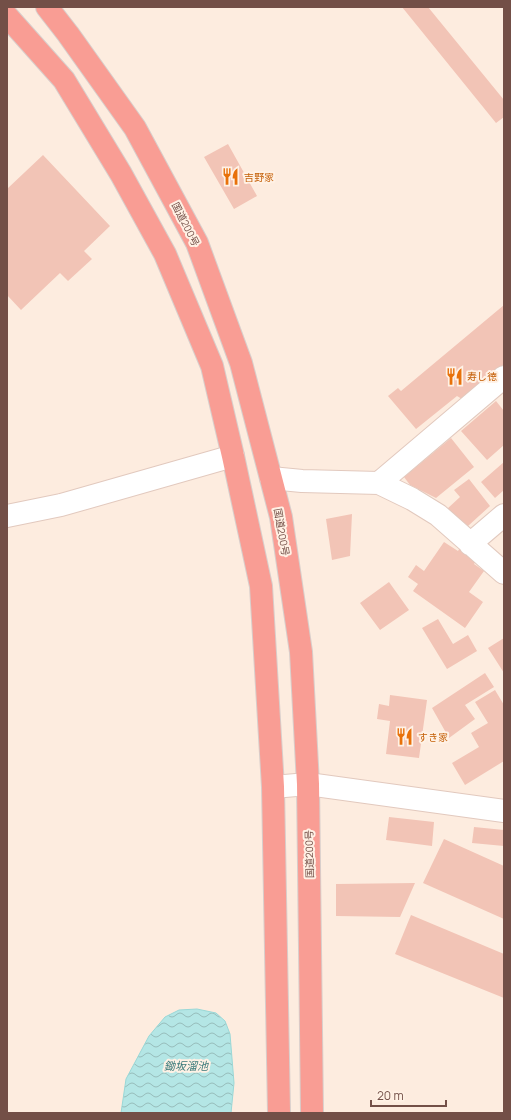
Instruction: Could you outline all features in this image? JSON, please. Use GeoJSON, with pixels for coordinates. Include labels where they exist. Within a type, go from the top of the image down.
{"type":"FeatureCollection","features":[{"type":"Feature","properties":{"kind":"highway","name":"国道200号"},"geometry":{"type":"LineString","coordinates":[[46,7],[68,34],[135,128],[197,243],[241,363],[271,478],[280,517],[301,652],[308,784],[312,1113]]}},
{"type":"Feature","properties":{"kind":"highway"},"geometry":{"type":"LineString","coordinates":[[7,16],[64,80],[121,174],[165,254],[212,366],[234,456],[261,586],[273,787],[279,1113]]}},
{"type":"Feature","properties":{"kind":"street"},"geometry":{"type":"LineString","coordinates":[[379,483],[504,377]]}},
{"type":"Feature","properties":{"kind":"street"},"geometry":{"type":"LineString","coordinates":[[7,516],[61,505],[234,456]]}},
{"type":"Feature","properties":{"kind":"street"},"geometry":{"type":"LineString","coordinates":[[271,478],[302,481],[379,483],[412,499],[438,516],[504,573]]}},
{"type":"Feature","properties":{"kind":"street"},"geometry":{"type":"LineString","coordinates":[[470,544],[504,515]]}},
{"type":"Feature","properties":{"kind":"street"},"geometry":{"type":"LineString","coordinates":[[273,787],[308,784],[504,811]]}},
{"type":"Feature","properties":{"kind":"water","name":"鋤坂溜池"},"geometry":{"type":"Polygon","coordinates":[[[197,1009],[216,1013],[225,1021],[230,1034],[234,1083],[231,1113],[121,1113],[126,1079],[149,1036],[165,1017],[179,1010],[197,1009]]]}},
{"type":"Feature","properties":{"kind":"building"},"geometry":{"type":"Polygon","coordinates":[[[402,7],[428,7],[504,100],[504,117],[496,123],[402,7]]]}},
{"type":"Feature","properties":{"kind":"building","name":"吉野家"},"geometry":{"type":"Polygon","coordinates":[[[228,144],[257,196],[234,209],[204,157],[228,144]]]}},
{"type":"Feature","properties":{"kind":"building"},"geometry":{"type":"Polygon","coordinates":[[[43,155],[110,226],[84,251],[92,259],[68,281],[60,273],[21,310],[7,295],[7,189],[43,155]]]}},
{"type":"Feature","properties":{"kind":"building","name":"寿し徳"},"geometry":{"type":"Polygon","coordinates":[[[504,305],[504,364],[462,399],[457,396],[416,429],[388,396],[398,388],[401,391],[504,305]]]}},
{"type":"Feature","properties":{"kind":"building"},"geometry":{"type":"Polygon","coordinates":[[[496,401],[504,411],[504,445],[487,460],[461,431],[496,401]]]}},
{"type":"Feature","properties":{"kind":"building"},"geometry":{"type":"Polygon","coordinates":[[[451,438],[474,467],[436,498],[410,485],[404,477],[451,438]]]}},
{"type":"Feature","properties":{"kind":"building"},"geometry":{"type":"Polygon","coordinates":[[[504,462],[504,490],[495,498],[481,482],[504,462]]]}},
{"type":"Feature","properties":{"kind":"building"},"geometry":{"type":"Polygon","coordinates":[[[469,479],[490,506],[468,526],[447,509],[460,497],[454,490],[469,479]]]}},
{"type":"Feature","properties":{"kind":"building"},"geometry":{"type":"Polygon","coordinates":[[[352,514],[350,556],[332,560],[326,519],[352,514]]]}},
{"type":"Feature","properties":{"kind":"building"},"geometry":{"type":"Polygon","coordinates":[[[444,542],[458,551],[461,546],[478,557],[474,564],[484,571],[469,592],[483,602],[465,628],[413,591],[418,584],[408,577],[416,565],[424,571],[444,542]]]}},
{"type":"Feature","properties":{"kind":"building"},"geometry":{"type":"Polygon","coordinates":[[[389,582],[409,610],[380,630],[360,603],[389,582]]]}},
{"type":"Feature","properties":{"kind":"building"},"geometry":{"type":"Polygon","coordinates":[[[438,619],[453,644],[468,635],[477,651],[447,669],[422,628],[438,619]]]}},
{"type":"Feature","properties":{"kind":"building"},"geometry":{"type":"Polygon","coordinates":[[[504,638],[504,673],[488,648],[504,638]]]}},
{"type":"Feature","properties":{"kind":"building"},"geometry":{"type":"Polygon","coordinates":[[[485,673],[494,687],[465,705],[475,719],[449,738],[432,708],[485,673]]]}},
{"type":"Feature","properties":{"kind":"building"},"geometry":{"type":"Polygon","coordinates":[[[495,690],[504,705],[504,761],[465,785],[452,763],[479,747],[471,733],[488,723],[475,702],[495,690]]]}},
{"type":"Feature","properties":{"kind":"building","name":"すき家"},"geometry":{"type":"Polygon","coordinates":[[[390,695],[427,700],[419,758],[386,754],[390,721],[377,719],[379,704],[389,706],[390,695]]]}},
{"type":"Feature","properties":{"kind":"building"},"geometry":{"type":"Polygon","coordinates":[[[389,817],[434,822],[432,846],[386,840],[389,817]]]}},
{"type":"Feature","properties":{"kind":"building"},"geometry":{"type":"Polygon","coordinates":[[[474,827],[504,830],[504,846],[472,843],[474,827]]]}},
{"type":"Feature","properties":{"kind":"building"},"geometry":{"type":"Polygon","coordinates":[[[444,839],[504,866],[504,919],[423,883],[444,839]]]}},
{"type":"Feature","properties":{"kind":"building"},"geometry":{"type":"Polygon","coordinates":[[[415,883],[400,917],[336,916],[336,884],[415,883]]]}},
{"type":"Feature","properties":{"kind":"building"},"geometry":{"type":"Polygon","coordinates":[[[411,915],[504,954],[504,998],[395,954],[411,915]]]}},
{"type":"Feature","properties":{"kind":"place","name":"吉野家"},"geometry":{"type":"Point","coordinates":[231,177]}},
{"type":"Feature","properties":{"kind":"place","name":"寿し徳"},"geometry":{"type":"Point","coordinates":[454,376]}},
{"type":"Feature","properties":{"kind":"place","name":"すき家"},"geometry":{"type":"Point","coordinates":[405,737]}}]}
